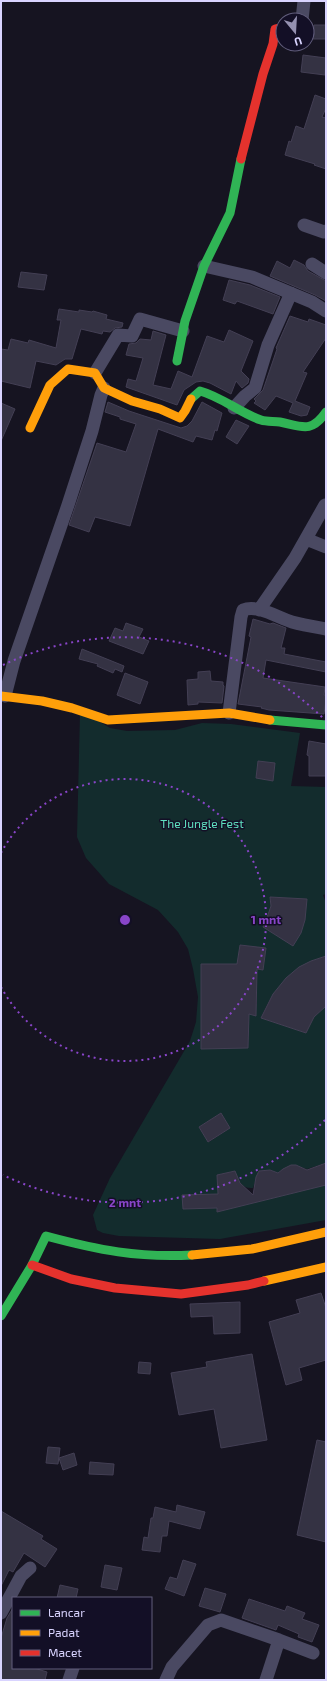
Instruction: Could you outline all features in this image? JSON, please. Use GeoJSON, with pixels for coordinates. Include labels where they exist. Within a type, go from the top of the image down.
{"type":"FeatureCollection","features":[{"type":"Feature","properties":{"kind":"street"},"geometry":{"type":"LineString","coordinates":[[303,12],[304,1]]}},
{"type":"Feature","properties":{"kind":"street"},"geometry":{"type":"LineString","coordinates":[[177,361],[183,331],[204,266],[230,213],[238,170],[263,74],[273,44],[275,29]]}},
{"type":"Feature","properties":{"kind":"street"},"geometry":{"type":"LineString","coordinates":[[304,225],[324,232],[326,231]]}},
{"type":"Feature","properties":{"kind":"street"},"geometry":{"type":"LineString","coordinates":[[312,264],[326,273]]}},
{"type":"Feature","properties":{"kind":"street"},"geometry":{"type":"LineString","coordinates":[[204,266],[252,277],[312,302],[326,311]]}},
{"type":"Feature","properties":{"kind":"street"},"geometry":{"type":"LineString","coordinates":[[234,408],[255,388],[268,345],[291,293]]}},
{"type":"Feature","properties":{"kind":"street"},"geometry":{"type":"LineString","coordinates":[[95,373],[118,335],[132,336],[140,319],[183,331]]}},
{"type":"Feature","properties":{"kind":"street"},"geometry":{"type":"LineString","coordinates":[[30,428],[50,385],[57,378],[68,369],[95,373]]}},
{"type":"Feature","properties":{"kind":"street"},"geometry":{"type":"LineString","coordinates":[[95,373],[104,388],[132,401],[160,409],[177,418],[182,416],[192,397],[200,391],[207,393],[234,408],[263,421],[280,422],[297,427],[303,427],[319,422],[326,412]]}},
{"type":"Feature","properties":{"kind":"street"},"geometry":{"type":"LineString","coordinates":[[104,388],[66,513],[3,696],[42,701],[72,708],[108,720],[229,713],[268,720],[326,725]]}},
{"type":"Feature","properties":{"kind":"street"},"geometry":{"type":"LineString","coordinates":[[259,610],[295,558],[325,505]]}},
{"type":"Feature","properties":{"kind":"street"},"geometry":{"type":"LineString","coordinates":[[306,539],[326,547]]}},
{"type":"Feature","properties":{"kind":"street"},"geometry":{"type":"LineString","coordinates":[[229,713],[241,617],[244,610],[259,610],[290,622],[326,630]]}},
{"type":"Feature","properties":{"kind":"street"},"geometry":{"type":"LineString","coordinates":[[1,1316],[32,1265],[46,1236],[126,1254],[183,1256],[254,1248],[326,1232]]}},
{"type":"Feature","properties":{"kind":"street"},"geometry":{"type":"LineString","coordinates":[[312,1236],[325,1243]]}},
{"type":"Feature","properties":{"kind":"street"},"geometry":{"type":"LineString","coordinates":[[32,1265],[71,1279],[115,1288],[181,1294],[248,1285],[323,1268],[326,1261]]}},
{"type":"Feature","properties":{"kind":"street"},"geometry":{"type":"LineString","coordinates":[[1,1613],[21,1576],[30,1568]]}},
{"type":"Feature","properties":{"kind":"street"},"geometry":{"type":"LineString","coordinates":[[166,1680],[172,1667],[208,1625],[213,1622],[223,1620],[313,1653]]}},
{"type":"Feature","properties":{"kind":"street"},"geometry":{"type":"LineString","coordinates":[[266,1680],[279,1640]]}},
{"type":"Feature","properties":{"kind":"street"},"geometry":{"type":"LineString","coordinates":[[70,1680],[73,1669]]}},
{"type":"Feature","properties":{"kind":"green space","name":"The Jungle Fest"},"geometry":{"type":"Polygon","coordinates":[[[80,714],[90,716],[110,728],[127,731],[175,730],[202,723],[231,724],[300,733],[291,786],[326,787],[326,894],[323,895],[326,903],[326,956],[303,966],[286,979],[272,996],[261,1018],[306,1033],[314,1017],[326,1006],[326,1163],[307,1169],[292,1166],[277,1173],[270,1170],[259,1171],[253,1188],[243,1186],[235,1171],[217,1175],[217,1211],[326,1185],[326,1220],[220,1239],[119,1236],[103,1233],[97,1230],[93,1215],[110,1178],[190,1041],[196,1022],[198,997],[188,949],[178,932],[158,910],[109,884],[86,858],[77,837],[80,714]],[[270,897],[271,906],[263,927],[293,945],[303,923],[307,899],[270,897]],[[240,945],[237,967],[263,970],[266,948],[240,945]],[[201,964],[201,1048],[248,1048],[249,1004],[257,1004],[257,973],[231,973],[230,964],[201,964]],[[221,1113],[199,1127],[209,1142],[230,1128],[221,1113]],[[213,1194],[183,1195],[183,1209],[214,1208],[213,1194]]]}},
{"type":"Feature","properties":{"kind":"building"},"geometry":{"type":"Polygon","coordinates":[[[315,25],[326,25],[326,39],[315,39],[315,25]]]}},
{"type":"Feature","properties":{"kind":"building"},"geometry":{"type":"Polygon","coordinates":[[[303,55],[326,58],[325,75],[301,72],[303,55]]]}},
{"type":"Feature","properties":{"kind":"building"},"geometry":{"type":"Polygon","coordinates":[[[315,95],[326,99],[326,108],[322,117],[326,118],[326,169],[285,155],[289,141],[291,142],[296,126],[304,129],[315,95]]]}},
{"type":"Feature","properties":{"kind":"building"},"geometry":{"type":"Polygon","coordinates":[[[294,260],[304,265],[308,271],[326,281],[326,301],[270,276],[277,261],[290,268],[294,260]]]}},
{"type":"Feature","properties":{"kind":"building"},"geometry":{"type":"Polygon","coordinates":[[[21,272],[47,275],[44,290],[18,287],[21,272]]]}},
{"type":"Feature","properties":{"kind":"building"},"geometry":{"type":"Polygon","coordinates":[[[229,280],[250,285],[280,297],[273,314],[237,301],[235,304],[223,300],[229,280]]]}},
{"type":"Feature","properties":{"kind":"building"},"geometry":{"type":"Polygon","coordinates":[[[59,309],[79,312],[79,310],[93,311],[107,315],[106,319],[123,323],[122,327],[115,328],[110,332],[103,331],[102,334],[81,329],[72,359],[65,359],[56,365],[36,361],[30,388],[1,381],[1,349],[8,350],[11,339],[28,343],[29,340],[56,348],[61,320],[57,320],[59,309]]]}},
{"type":"Feature","properties":{"kind":"building"},"geometry":{"type":"Polygon","coordinates":[[[290,316],[308,322],[309,319],[326,325],[326,338],[303,372],[307,373],[295,401],[310,407],[307,415],[301,416],[289,412],[293,403],[276,396],[265,410],[254,403],[256,401],[254,399],[263,390],[277,349],[276,348],[290,316]]]}},
{"type":"Feature","properties":{"kind":"building"},"geometry":{"type":"Polygon","coordinates":[[[229,330],[253,341],[241,371],[249,379],[248,383],[242,388],[236,381],[231,394],[210,383],[203,381],[196,382],[184,390],[177,405],[126,387],[128,379],[136,381],[143,358],[126,355],[129,344],[136,343],[140,339],[151,340],[153,331],[166,335],[153,385],[171,389],[178,371],[192,377],[207,336],[224,342],[229,330]]]}},
{"type":"Feature","properties":{"kind":"building"},"geometry":{"type":"Polygon","coordinates":[[[108,402],[129,411],[181,428],[187,426],[192,421],[202,402],[222,413],[217,431],[215,430],[212,440],[196,436],[193,442],[158,429],[130,526],[95,517],[89,532],[69,525],[97,443],[126,452],[136,424],[105,412],[108,402]]]}},
{"type":"Feature","properties":{"kind":"building"},"geometry":{"type":"Polygon","coordinates":[[[1,403],[15,409],[1,441],[1,403]]]}},
{"type":"Feature","properties":{"kind":"building"},"geometry":{"type":"Polygon","coordinates":[[[236,420],[249,426],[237,444],[226,437],[236,420]]]}},
{"type":"Feature","properties":{"kind":"building"},"geometry":{"type":"Polygon","coordinates":[[[253,619],[270,624],[273,623],[286,628],[281,648],[285,648],[284,654],[326,662],[326,672],[266,660],[263,678],[325,687],[324,695],[326,695],[326,700],[324,714],[269,710],[261,708],[262,707],[238,704],[253,619]]]}},
{"type":"Feature","properties":{"kind":"building"},"geometry":{"type":"Polygon","coordinates":[[[126,623],[143,629],[139,637],[149,641],[143,654],[109,641],[115,628],[123,631],[126,623]]]}},
{"type":"Feature","properties":{"kind":"building"},"geometry":{"type":"Polygon","coordinates":[[[82,649],[124,666],[122,672],[115,669],[113,673],[97,666],[98,664],[79,659],[82,649]]]}},
{"type":"Feature","properties":{"kind":"building"},"geometry":{"type":"Polygon","coordinates":[[[210,671],[211,681],[223,682],[222,703],[198,702],[198,704],[188,705],[187,680],[198,679],[198,672],[210,671]]]}},
{"type":"Feature","properties":{"kind":"building"},"geometry":{"type":"Polygon","coordinates":[[[125,673],[148,682],[140,704],[117,695],[125,673]]]}},
{"type":"Feature","properties":{"kind":"building"},"geometry":{"type":"Polygon","coordinates":[[[309,741],[326,744],[326,776],[309,776],[309,756],[307,755],[309,741]]]}},
{"type":"Feature","properties":{"kind":"building"},"geometry":{"type":"Polygon","coordinates":[[[258,761],[275,763],[273,781],[256,778],[258,761]]]}},
{"type":"Feature","properties":{"kind":"building"},"geometry":{"type":"Polygon","coordinates":[[[270,897],[307,899],[305,920],[301,933],[293,946],[263,927],[271,906],[270,897]]]}},
{"type":"Feature","properties":{"kind":"building"},"geometry":{"type":"Polygon","coordinates":[[[240,945],[266,948],[263,970],[257,969],[256,1016],[249,1014],[248,1048],[201,1049],[201,964],[237,964],[240,945]]]}},
{"type":"Feature","properties":{"kind":"building"},"geometry":{"type":"Polygon","coordinates":[[[326,956],[326,1006],[314,1017],[306,1033],[261,1018],[273,994],[286,978],[299,967],[326,956]]]}},
{"type":"Feature","properties":{"kind":"building"},"geometry":{"type":"Polygon","coordinates":[[[221,1113],[230,1128],[208,1142],[199,1127],[221,1113]]]}},
{"type":"Feature","properties":{"kind":"building"},"geometry":{"type":"Polygon","coordinates":[[[326,1163],[326,1185],[217,1212],[217,1208],[183,1209],[182,1195],[218,1194],[217,1175],[235,1171],[240,1183],[253,1195],[256,1177],[259,1171],[270,1170],[278,1173],[291,1165],[296,1165],[307,1170],[326,1163]]]}},
{"type":"Feature","properties":{"kind":"building"},"geometry":{"type":"Polygon","coordinates":[[[321,1293],[326,1308],[326,1360],[299,1368],[302,1380],[286,1385],[269,1322],[300,1313],[296,1300],[321,1293]]]}},
{"type":"Feature","properties":{"kind":"building"},"geometry":{"type":"Polygon","coordinates":[[[240,1302],[240,1333],[214,1334],[213,1316],[191,1317],[190,1304],[240,1302]]]}},
{"type":"Feature","properties":{"kind":"building"},"geometry":{"type":"Polygon","coordinates":[[[252,1354],[267,1440],[221,1448],[214,1409],[179,1415],[171,1373],[207,1367],[206,1362],[252,1354]]]}},
{"type":"Feature","properties":{"kind":"building"},"geometry":{"type":"Polygon","coordinates":[[[139,1362],[151,1363],[150,1374],[138,1373],[139,1362]]]}},
{"type":"Feature","properties":{"kind":"building"},"geometry":{"type":"Polygon","coordinates":[[[317,1440],[326,1442],[326,1542],[297,1535],[317,1440]]]}},
{"type":"Feature","properties":{"kind":"building"},"geometry":{"type":"Polygon","coordinates":[[[48,1447],[60,1448],[58,1464],[46,1463],[48,1447]]]}},
{"type":"Feature","properties":{"kind":"building"},"geometry":{"type":"Polygon","coordinates":[[[74,1453],[77,1465],[63,1470],[59,1458],[74,1453]]]}},
{"type":"Feature","properties":{"kind":"building"},"geometry":{"type":"Polygon","coordinates":[[[90,1462],[114,1464],[113,1475],[89,1474],[90,1462]]]}},
{"type":"Feature","properties":{"kind":"building"},"geometry":{"type":"Polygon","coordinates":[[[177,1505],[205,1512],[200,1529],[169,1521],[167,1536],[162,1536],[160,1552],[142,1550],[144,1537],[148,1538],[151,1518],[153,1518],[155,1507],[176,1512],[177,1505]]]}},
{"type":"Feature","properties":{"kind":"building"},"geometry":{"type":"Polygon","coordinates":[[[1,1511],[43,1536],[41,1539],[57,1549],[45,1567],[24,1553],[13,1572],[9,1570],[1,1586],[1,1511]]]}},
{"type":"Feature","properties":{"kind":"building"},"geometry":{"type":"Polygon","coordinates":[[[183,1560],[196,1564],[184,1596],[165,1589],[170,1577],[177,1579],[183,1560]]]}},
{"type":"Feature","properties":{"kind":"building"},"geometry":{"type":"Polygon","coordinates":[[[105,1565],[122,1568],[117,1590],[101,1587],[105,1565]]]}},
{"type":"Feature","properties":{"kind":"building"},"geometry":{"type":"Polygon","coordinates":[[[60,1585],[78,1589],[76,1597],[57,1597],[60,1585]]]}},
{"type":"Feature","properties":{"kind":"building"},"geometry":{"type":"Polygon","coordinates":[[[205,1588],[226,1594],[220,1612],[199,1606],[205,1588]]]}},
{"type":"Feature","properties":{"kind":"building"},"geometry":{"type":"Polygon","coordinates":[[[249,1599],[285,1611],[287,1606],[305,1613],[302,1619],[319,1625],[312,1642],[298,1637],[299,1634],[278,1625],[276,1630],[242,1618],[249,1599]]]}},
{"type":"Feature","properties":{"kind":"building"},"geometry":{"type":"Polygon","coordinates":[[[12,1610],[12,1669],[37,1669],[47,1672],[45,1680],[1,1680],[1,1638],[7,1618],[12,1610]]]}},
{"type":"Feature","properties":{"kind":"traffic: fast"},"geometry":{"type":"LineString","coordinates":[[177,361],[185,321],[204,266],[230,213],[241,159]]}},
{"type":"Feature","properties":{"kind":"traffic: fast"},"geometry":{"type":"LineString","coordinates":[[191,399],[200,391],[216,397],[261,420],[305,427],[310,426],[321,419],[326,412]]}},
{"type":"Feature","properties":{"kind":"traffic: fast"},"geometry":{"type":"LineString","coordinates":[[270,720],[326,725]]}},
{"type":"Feature","properties":{"kind":"traffic: fast"},"geometry":{"type":"LineString","coordinates":[[1,1316],[32,1265],[46,1236],[118,1252],[172,1256],[192,1255]]}},
{"type":"Feature","properties":{"kind":"traffic: slow"},"geometry":{"type":"LineString","coordinates":[[30,428],[50,385],[68,369],[95,373],[104,388],[132,401],[160,409],[180,418],[191,399]]}},
{"type":"Feature","properties":{"kind":"traffic: slow"},"geometry":{"type":"LineString","coordinates":[[1,696],[42,701],[72,708],[108,720],[229,713],[270,720]]}},
{"type":"Feature","properties":{"kind":"traffic: slow"},"geometry":{"type":"LineString","coordinates":[[192,1255],[252,1249],[326,1232]]}},
{"type":"Feature","properties":{"kind":"traffic: slow"},"geometry":{"type":"LineString","coordinates":[[264,1281],[326,1267]]}},
{"type":"Feature","properties":{"kind":"traffic: jam"},"geometry":{"type":"LineString","coordinates":[[241,159],[263,74],[273,44],[275,29]]}},
{"type":"Feature","properties":{"kind":"traffic: jam"},"geometry":{"type":"LineString","coordinates":[[32,1265],[71,1279],[115,1288],[181,1294],[248,1285],[264,1281]]}}]}
